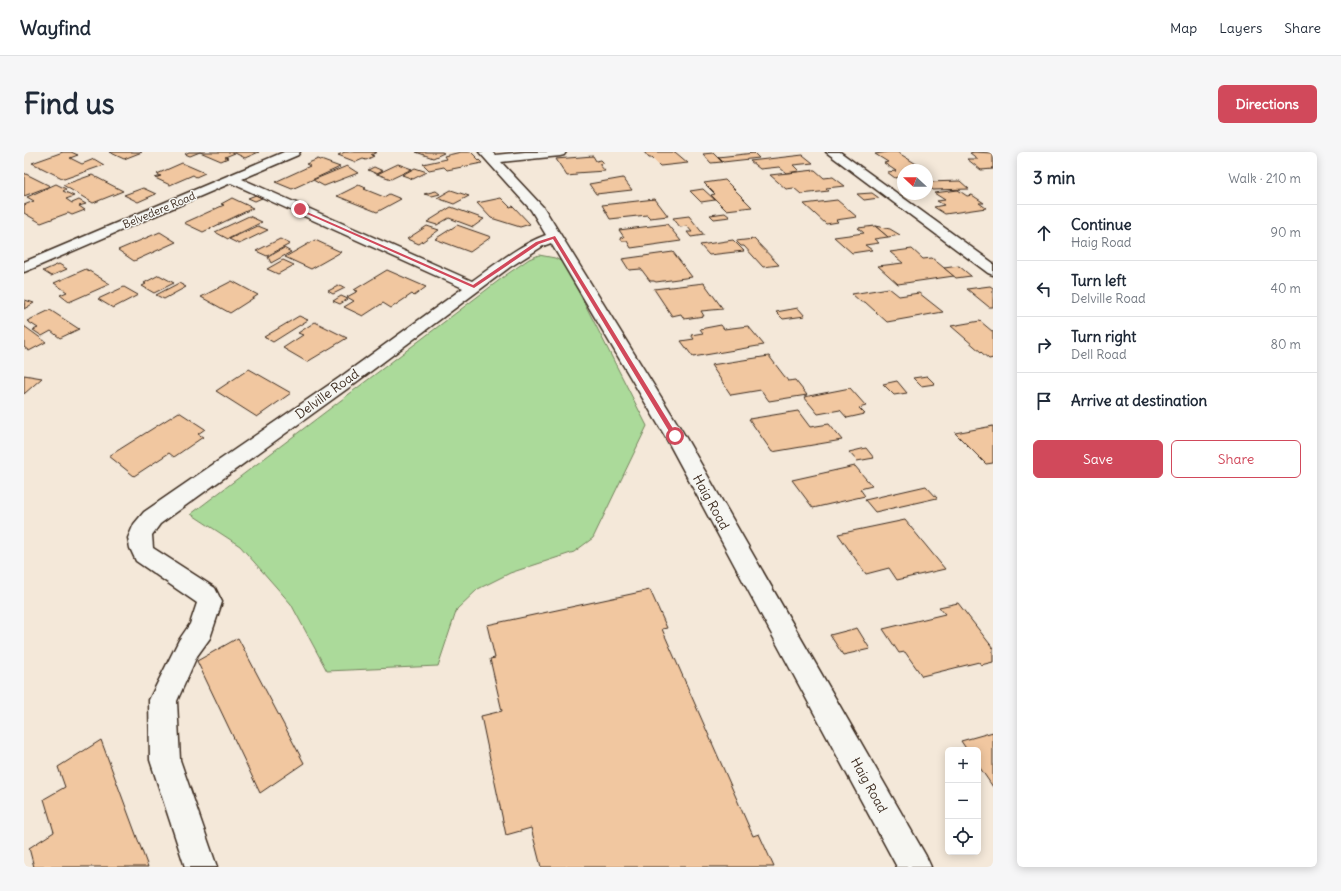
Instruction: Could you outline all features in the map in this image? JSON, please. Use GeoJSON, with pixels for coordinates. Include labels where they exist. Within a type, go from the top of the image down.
{"type":"FeatureCollection","features":[{"type":"Feature","properties":{"kind":"street","name":"Belvedere Road"},"geometry":{"type":"LineString","coordinates":[[24,267],[294,152]]}},
{"type":"Feature","properties":{"kind":"street"},"geometry":{"type":"LineString","coordinates":[[488,156],[560,152]]}},
{"type":"Feature","properties":{"kind":"street"},"geometry":{"type":"LineString","coordinates":[[832,152],[993,270]]}},
{"type":"Feature","properties":{"kind":"street","name":"Haig Road"},"geometry":{"type":"LineString","coordinates":[[488,156],[537,208],[675,436],[915,867]]}},
{"type":"Feature","properties":{"kind":"street"},"geometry":{"type":"LineString","coordinates":[[232,179],[474,287]]}},
{"type":"Feature","properties":{"kind":"street","name":"Delville Road"},"geometry":{"type":"LineString","coordinates":[[201,867],[165,760],[162,728],[163,700],[188,648],[201,630],[210,602],[206,595],[144,554],[139,544],[140,533],[152,518],[345,382],[474,287],[538,243],[554,237]]}},
{"type":"Feature","properties":{"kind":"green space"},"geometry":{"type":"Polygon","coordinates":[[[539,255],[555,258],[564,263],[647,426],[593,538],[574,552],[510,573],[478,589],[457,609],[438,666],[327,671],[291,604],[240,546],[191,514],[506,275],[529,259],[539,255]]]}},
{"type":"Feature","properties":{"kind":"building"},"geometry":{"type":"Polygon","coordinates":[[[63,152],[71,152],[78,155],[70,158],[82,164],[94,159],[104,165],[64,179],[32,163],[63,152]]]}},
{"type":"Feature","properties":{"kind":"building"},"geometry":{"type":"Polygon","coordinates":[[[109,152],[142,152],[124,159],[109,152]]]}},
{"type":"Feature","properties":{"kind":"building"},"geometry":{"type":"Polygon","coordinates":[[[189,152],[200,152],[190,156],[185,154],[189,152]]]}},
{"type":"Feature","properties":{"kind":"building"},"geometry":{"type":"Polygon","coordinates":[[[200,152],[259,152],[245,158],[235,153],[225,157],[228,158],[221,161],[200,152]]]}},
{"type":"Feature","properties":{"kind":"building"},"geometry":{"type":"Polygon","coordinates":[[[345,152],[377,152],[371,155],[374,156],[366,160],[363,159],[356,162],[338,155],[345,152]]]}},
{"type":"Feature","properties":{"kind":"building"},"geometry":{"type":"Polygon","coordinates":[[[416,152],[442,152],[444,153],[433,158],[416,152]]]}},
{"type":"Feature","properties":{"kind":"building"},"geometry":{"type":"Polygon","coordinates":[[[461,152],[471,152],[482,163],[447,170],[444,167],[429,170],[423,164],[446,159],[444,156],[461,152]]]}},
{"type":"Feature","properties":{"kind":"building"},"geometry":{"type":"Polygon","coordinates":[[[644,152],[675,152],[688,163],[660,166],[652,158],[649,158],[644,152]]]}},
{"type":"Feature","properties":{"kind":"building"},"geometry":{"type":"Polygon","coordinates":[[[897,152],[916,164],[897,164],[897,178],[895,178],[887,172],[896,171],[884,163],[888,162],[875,154],[897,152]]]}},
{"type":"Feature","properties":{"kind":"building"},"geometry":{"type":"Polygon","coordinates":[[[713,153],[722,162],[711,163],[703,154],[713,153]]]}},
{"type":"Feature","properties":{"kind":"building"},"geometry":{"type":"Polygon","coordinates":[[[754,153],[759,158],[723,162],[718,157],[754,153]]]}},
{"type":"Feature","properties":{"kind":"building"},"geometry":{"type":"Polygon","coordinates":[[[970,153],[993,153],[993,168],[991,168],[993,169],[981,170],[967,159],[978,159],[970,153]]]}},
{"type":"Feature","properties":{"kind":"building"},"geometry":{"type":"Polygon","coordinates":[[[803,155],[813,163],[793,165],[799,171],[786,173],[779,167],[760,169],[750,161],[803,155]]]}},
{"type":"Feature","properties":{"kind":"building"},"geometry":{"type":"Polygon","coordinates":[[[593,156],[596,161],[601,160],[604,163],[599,164],[605,171],[575,173],[577,175],[567,176],[556,159],[593,156]]]}},
{"type":"Feature","properties":{"kind":"building"},"geometry":{"type":"Polygon","coordinates":[[[318,159],[340,167],[292,189],[275,182],[310,166],[306,164],[318,159]]]}},
{"type":"Feature","properties":{"kind":"building"},"geometry":{"type":"Polygon","coordinates":[[[182,163],[205,173],[196,177],[193,175],[170,185],[155,178],[161,176],[157,174],[182,163]]]}},
{"type":"Feature","properties":{"kind":"building"},"geometry":{"type":"Polygon","coordinates":[[[398,164],[412,169],[391,179],[377,174],[398,164]]]}},
{"type":"Feature","properties":{"kind":"building"},"geometry":{"type":"Polygon","coordinates":[[[347,166],[358,173],[324,186],[313,180],[347,166]]]}},
{"type":"Feature","properties":{"kind":"building"},"geometry":{"type":"Polygon","coordinates":[[[374,167],[383,171],[377,174],[368,170],[374,167]]]}},
{"type":"Feature","properties":{"kind":"building"},"geometry":{"type":"Polygon","coordinates":[[[415,168],[427,172],[413,179],[402,175],[415,168]]]}},
{"type":"Feature","properties":{"kind":"building"},"geometry":{"type":"Polygon","coordinates":[[[815,170],[824,178],[833,177],[845,186],[826,188],[829,191],[801,194],[794,188],[786,189],[770,175],[815,170]]]}},
{"type":"Feature","properties":{"kind":"building"},"geometry":{"type":"Polygon","coordinates":[[[24,173],[50,186],[24,196],[24,173]]]}},
{"type":"Feature","properties":{"kind":"building"},"geometry":{"type":"Polygon","coordinates":[[[92,175],[123,191],[93,203],[63,185],[92,175]]]}},
{"type":"Feature","properties":{"kind":"building"},"geometry":{"type":"Polygon","coordinates":[[[623,178],[632,190],[596,194],[589,184],[623,178]]]}},
{"type":"Feature","properties":{"kind":"building"},"geometry":{"type":"Polygon","coordinates":[[[725,180],[752,207],[726,210],[711,195],[715,194],[704,183],[725,180]]]}},
{"type":"Feature","properties":{"kind":"building"},"geometry":{"type":"Polygon","coordinates":[[[960,181],[969,189],[933,190],[933,182],[960,181]]]}},
{"type":"Feature","properties":{"kind":"building"},"geometry":{"type":"Polygon","coordinates":[[[56,184],[66,189],[63,191],[74,196],[66,199],[72,203],[79,200],[86,204],[79,206],[85,210],[72,215],[68,213],[41,223],[24,213],[24,205],[34,201],[27,197],[56,184]]]}},
{"type":"Feature","properties":{"kind":"building"},"geometry":{"type":"Polygon","coordinates":[[[359,185],[366,188],[364,189],[384,197],[389,194],[401,199],[377,212],[337,196],[359,185]]]}},
{"type":"Feature","properties":{"kind":"building"},"geometry":{"type":"Polygon","coordinates":[[[143,188],[156,194],[138,202],[124,195],[143,188]]]}},
{"type":"Feature","properties":{"kind":"building"},"geometry":{"type":"Polygon","coordinates":[[[703,189],[715,200],[701,202],[690,191],[703,189]]]}},
{"type":"Feature","properties":{"kind":"building"},"geometry":{"type":"Polygon","coordinates":[[[451,190],[469,196],[454,204],[437,198],[451,190]]]}},
{"type":"Feature","properties":{"kind":"building"},"geometry":{"type":"Polygon","coordinates":[[[958,190],[967,196],[972,195],[984,203],[979,203],[986,208],[945,214],[934,207],[944,205],[937,201],[945,200],[934,193],[958,190]]]}},
{"type":"Feature","properties":{"kind":"building"},"geometry":{"type":"Polygon","coordinates":[[[436,191],[440,194],[432,196],[424,194],[436,191]]]}},
{"type":"Feature","properties":{"kind":"building"},"geometry":{"type":"Polygon","coordinates":[[[872,193],[879,198],[864,200],[857,194],[872,193]]]}},
{"type":"Feature","properties":{"kind":"building"},"geometry":{"type":"Polygon","coordinates":[[[256,195],[262,198],[255,201],[248,198],[256,195]]]}},
{"type":"Feature","properties":{"kind":"building"},"geometry":{"type":"Polygon","coordinates":[[[232,198],[253,208],[203,232],[184,223],[224,205],[221,204],[232,198]]]}},
{"type":"Feature","properties":{"kind":"building"},"geometry":{"type":"Polygon","coordinates":[[[501,198],[510,207],[513,206],[530,224],[520,227],[491,218],[477,203],[501,198]]]}},
{"type":"Feature","properties":{"kind":"building"},"geometry":{"type":"Polygon","coordinates":[[[655,199],[668,216],[650,218],[647,215],[610,219],[602,205],[655,199]]]}},
{"type":"Feature","properties":{"kind":"building"},"geometry":{"type":"Polygon","coordinates":[[[837,200],[857,217],[836,220],[838,222],[826,224],[804,204],[837,200]]]}},
{"type":"Feature","properties":{"kind":"building"},"geometry":{"type":"Polygon","coordinates":[[[451,207],[484,219],[473,227],[449,218],[437,225],[427,222],[451,207]]]}},
{"type":"Feature","properties":{"kind":"building"},"geometry":{"type":"Polygon","coordinates":[[[725,213],[730,217],[714,219],[710,215],[725,213]]]}},
{"type":"Feature","properties":{"kind":"building"},"geometry":{"type":"Polygon","coordinates":[[[249,216],[262,222],[228,239],[215,232],[249,216]]]}},
{"type":"Feature","properties":{"kind":"building"},"geometry":{"type":"Polygon","coordinates":[[[689,216],[704,235],[691,237],[687,232],[692,232],[687,226],[680,227],[673,218],[689,216]]]}},
{"type":"Feature","properties":{"kind":"building"},"geometry":{"type":"Polygon","coordinates":[[[667,224],[681,241],[631,248],[627,241],[622,241],[620,238],[624,237],[619,230],[667,224]]]}},
{"type":"Feature","properties":{"kind":"building"},"geometry":{"type":"Polygon","coordinates":[[[457,225],[491,237],[470,252],[435,239],[457,225]]]}},
{"type":"Feature","properties":{"kind":"building"},"geometry":{"type":"Polygon","coordinates":[[[258,226],[268,230],[239,244],[229,239],[258,226]]]}},
{"type":"Feature","properties":{"kind":"building"},"geometry":{"type":"Polygon","coordinates":[[[427,226],[439,230],[419,244],[407,239],[427,226]]]}},
{"type":"Feature","properties":{"kind":"building"},"geometry":{"type":"Polygon","coordinates":[[[875,226],[890,229],[900,235],[888,237],[875,226]]]}},
{"type":"Feature","properties":{"kind":"building"},"geometry":{"type":"Polygon","coordinates":[[[875,226],[888,237],[874,239],[879,243],[865,245],[872,250],[852,253],[834,237],[864,233],[858,228],[875,226]]]}},
{"type":"Feature","properties":{"kind":"building"},"geometry":{"type":"Polygon","coordinates":[[[160,232],[176,242],[134,261],[118,250],[160,232]]]}},
{"type":"Feature","properties":{"kind":"building"},"geometry":{"type":"Polygon","coordinates":[[[280,239],[290,244],[267,256],[256,251],[280,239]]]}},
{"type":"Feature","properties":{"kind":"building"},"geometry":{"type":"Polygon","coordinates":[[[754,239],[779,265],[763,267],[744,246],[741,246],[736,241],[754,239]]]}},
{"type":"Feature","properties":{"kind":"building"},"geometry":{"type":"Polygon","coordinates":[[[315,240],[341,252],[311,269],[285,257],[315,240]]]}},
{"type":"Feature","properties":{"kind":"building"},"geometry":{"type":"Polygon","coordinates":[[[733,240],[744,251],[709,255],[700,245],[733,240]]]}},
{"type":"Feature","properties":{"kind":"building"},"geometry":{"type":"Polygon","coordinates":[[[284,248],[291,252],[271,263],[268,257],[284,248]]]}},
{"type":"Feature","properties":{"kind":"building"},"geometry":{"type":"Polygon","coordinates":[[[912,249],[923,259],[932,258],[954,276],[898,284],[878,266],[903,263],[890,252],[912,249]]]}},
{"type":"Feature","properties":{"kind":"building"},"geometry":{"type":"Polygon","coordinates":[[[673,252],[692,277],[656,282],[650,281],[641,269],[629,270],[622,259],[673,252]]]}},
{"type":"Feature","properties":{"kind":"building"},"geometry":{"type":"Polygon","coordinates":[[[283,260],[294,265],[278,274],[267,269],[283,260]]]}},
{"type":"Feature","properties":{"kind":"building"},"geometry":{"type":"Polygon","coordinates":[[[59,264],[67,269],[51,276],[43,271],[59,264]]]}},
{"type":"Feature","properties":{"kind":"building"},"geometry":{"type":"Polygon","coordinates":[[[959,266],[971,276],[956,278],[944,268],[959,266]]]}},
{"type":"Feature","properties":{"kind":"building"},"geometry":{"type":"Polygon","coordinates":[[[86,269],[110,284],[69,302],[60,295],[67,292],[54,283],[86,269]]]}},
{"type":"Feature","properties":{"kind":"building"},"geometry":{"type":"Polygon","coordinates":[[[387,270],[426,287],[414,296],[412,294],[391,308],[383,303],[363,316],[344,307],[354,301],[347,297],[358,291],[354,290],[387,270]]]}},
{"type":"Feature","properties":{"kind":"building"},"geometry":{"type":"Polygon","coordinates":[[[159,275],[174,283],[154,293],[142,286],[146,284],[144,283],[159,275]]]}},
{"type":"Feature","properties":{"kind":"building"},"geometry":{"type":"Polygon","coordinates":[[[232,281],[258,295],[230,313],[201,297],[232,281]]]}},
{"type":"Feature","properties":{"kind":"building"},"geometry":{"type":"Polygon","coordinates":[[[179,283],[186,287],[164,299],[156,295],[179,283]]]}},
{"type":"Feature","properties":{"kind":"building"},"geometry":{"type":"Polygon","coordinates":[[[704,283],[723,309],[701,311],[704,316],[684,319],[681,314],[672,316],[654,289],[704,283]]]}},
{"type":"Feature","properties":{"kind":"building"},"geometry":{"type":"Polygon","coordinates":[[[340,285],[345,288],[333,294],[328,291],[340,285]]]}},
{"type":"Feature","properties":{"kind":"building"},"geometry":{"type":"Polygon","coordinates":[[[990,286],[993,288],[993,307],[989,307],[967,289],[990,286]]]}},
{"type":"Feature","properties":{"kind":"building"},"geometry":{"type":"Polygon","coordinates":[[[124,287],[138,295],[113,308],[98,299],[124,287]]]}},
{"type":"Feature","properties":{"kind":"building"},"geometry":{"type":"Polygon","coordinates":[[[889,288],[899,296],[919,293],[943,312],[887,322],[865,302],[861,302],[852,294],[889,288]]]}},
{"type":"Feature","properties":{"kind":"building"},"geometry":{"type":"Polygon","coordinates":[[[341,296],[348,299],[340,304],[333,301],[341,296]]]}},
{"type":"Feature","properties":{"kind":"building"},"geometry":{"type":"Polygon","coordinates":[[[25,300],[34,303],[24,309],[25,300]]]}},
{"type":"Feature","properties":{"kind":"building"},"geometry":{"type":"Polygon","coordinates":[[[798,308],[805,316],[783,319],[776,312],[798,308]]]}},
{"type":"Feature","properties":{"kind":"building"},"geometry":{"type":"Polygon","coordinates":[[[50,310],[79,329],[60,338],[51,331],[42,336],[33,330],[38,328],[27,321],[50,310]]]}},
{"type":"Feature","properties":{"kind":"building"},"geometry":{"type":"Polygon","coordinates":[[[299,316],[308,320],[273,342],[264,337],[299,316]]]}},
{"type":"Feature","properties":{"kind":"building"},"geometry":{"type":"Polygon","coordinates":[[[980,321],[993,332],[993,358],[989,359],[951,326],[980,321]]]}},
{"type":"Feature","properties":{"kind":"building"},"geometry":{"type":"Polygon","coordinates":[[[315,322],[347,338],[307,362],[283,348],[303,335],[298,333],[315,322]]]}},
{"type":"Feature","properties":{"kind":"building"},"geometry":{"type":"Polygon","coordinates":[[[721,325],[724,329],[748,326],[764,345],[693,357],[681,341],[694,339],[691,335],[703,333],[700,329],[721,325]]]}},
{"type":"Feature","properties":{"kind":"building"},"geometry":{"type":"Polygon","coordinates":[[[24,326],[46,342],[29,351],[24,347],[24,326]]]}},
{"type":"Feature","properties":{"kind":"building"},"geometry":{"type":"Polygon","coordinates":[[[769,356],[788,381],[795,380],[807,395],[769,401],[761,390],[731,395],[711,365],[769,356]]]}},
{"type":"Feature","properties":{"kind":"building"},"geometry":{"type":"Polygon","coordinates":[[[249,369],[291,393],[257,417],[216,391],[249,369]]]}},
{"type":"Feature","properties":{"kind":"building"},"geometry":{"type":"Polygon","coordinates":[[[24,375],[42,378],[24,394],[24,375]]]}},
{"type":"Feature","properties":{"kind":"building"},"geometry":{"type":"Polygon","coordinates":[[[927,376],[935,384],[921,386],[913,378],[927,376]]]}},
{"type":"Feature","properties":{"kind":"building"},"geometry":{"type":"Polygon","coordinates":[[[897,381],[907,393],[894,395],[883,384],[897,381]]]}},
{"type":"Feature","properties":{"kind":"building"},"geometry":{"type":"Polygon","coordinates":[[[850,388],[866,406],[859,408],[865,414],[847,418],[840,410],[818,414],[804,397],[850,388]]]}},
{"type":"Feature","properties":{"kind":"building"},"geometry":{"type":"Polygon","coordinates":[[[798,411],[810,427],[829,424],[842,440],[772,452],[749,419],[798,411]]]}},
{"type":"Feature","properties":{"kind":"building"},"geometry":{"type":"Polygon","coordinates":[[[179,412],[205,429],[198,434],[203,437],[174,457],[169,453],[134,476],[109,456],[179,412]]]}},
{"type":"Feature","properties":{"kind":"building"},"geometry":{"type":"Polygon","coordinates":[[[993,426],[993,463],[986,464],[955,433],[993,426]]]}},
{"type":"Feature","properties":{"kind":"building"},"geometry":{"type":"Polygon","coordinates":[[[866,448],[874,458],[857,461],[849,452],[866,448]]]}},
{"type":"Feature","properties":{"kind":"building"},"geometry":{"type":"Polygon","coordinates":[[[855,466],[872,486],[860,489],[865,496],[813,508],[792,480],[855,466]]]}},
{"type":"Feature","properties":{"kind":"building"},"geometry":{"type":"Polygon","coordinates":[[[926,486],[937,498],[875,512],[865,500],[926,486]]]}},
{"type":"Feature","properties":{"kind":"building"},"geometry":{"type":"Polygon","coordinates":[[[905,520],[945,569],[897,580],[889,568],[866,574],[838,534],[905,520]]]}},
{"type":"Feature","properties":{"kind":"building"},"geometry":{"type":"Polygon","coordinates":[[[650,590],[667,628],[662,629],[753,836],[759,834],[774,867],[541,867],[531,828],[506,835],[481,716],[502,711],[490,659],[495,658],[487,625],[650,590]]]}},
{"type":"Feature","properties":{"kind":"building"},"geometry":{"type":"Polygon","coordinates":[[[958,603],[993,648],[993,662],[981,665],[979,662],[922,676],[905,652],[899,653],[883,629],[945,614],[939,607],[958,603]]]}},
{"type":"Feature","properties":{"kind":"building"},"geometry":{"type":"Polygon","coordinates":[[[857,628],[870,649],[843,655],[830,635],[857,628]]]}},
{"type":"Feature","properties":{"kind":"building"},"geometry":{"type":"Polygon","coordinates":[[[238,638],[304,763],[260,793],[197,661],[238,638]]]}},
{"type":"Feature","properties":{"kind":"building"},"geometry":{"type":"Polygon","coordinates":[[[993,732],[993,787],[981,769],[981,747],[965,747],[961,741],[993,732]]]}},
{"type":"Feature","properties":{"kind":"building"},"geometry":{"type":"Polygon","coordinates":[[[101,740],[148,867],[34,867],[29,848],[54,832],[44,799],[65,787],[58,767],[101,740]]]}},
{"type":"Feature","properties":{"kind":"route"},"geometry":{"type":"LineString","coordinates":[[300,209],[474,287],[505,264],[538,243],[554,237],[675,436]]}}]}
